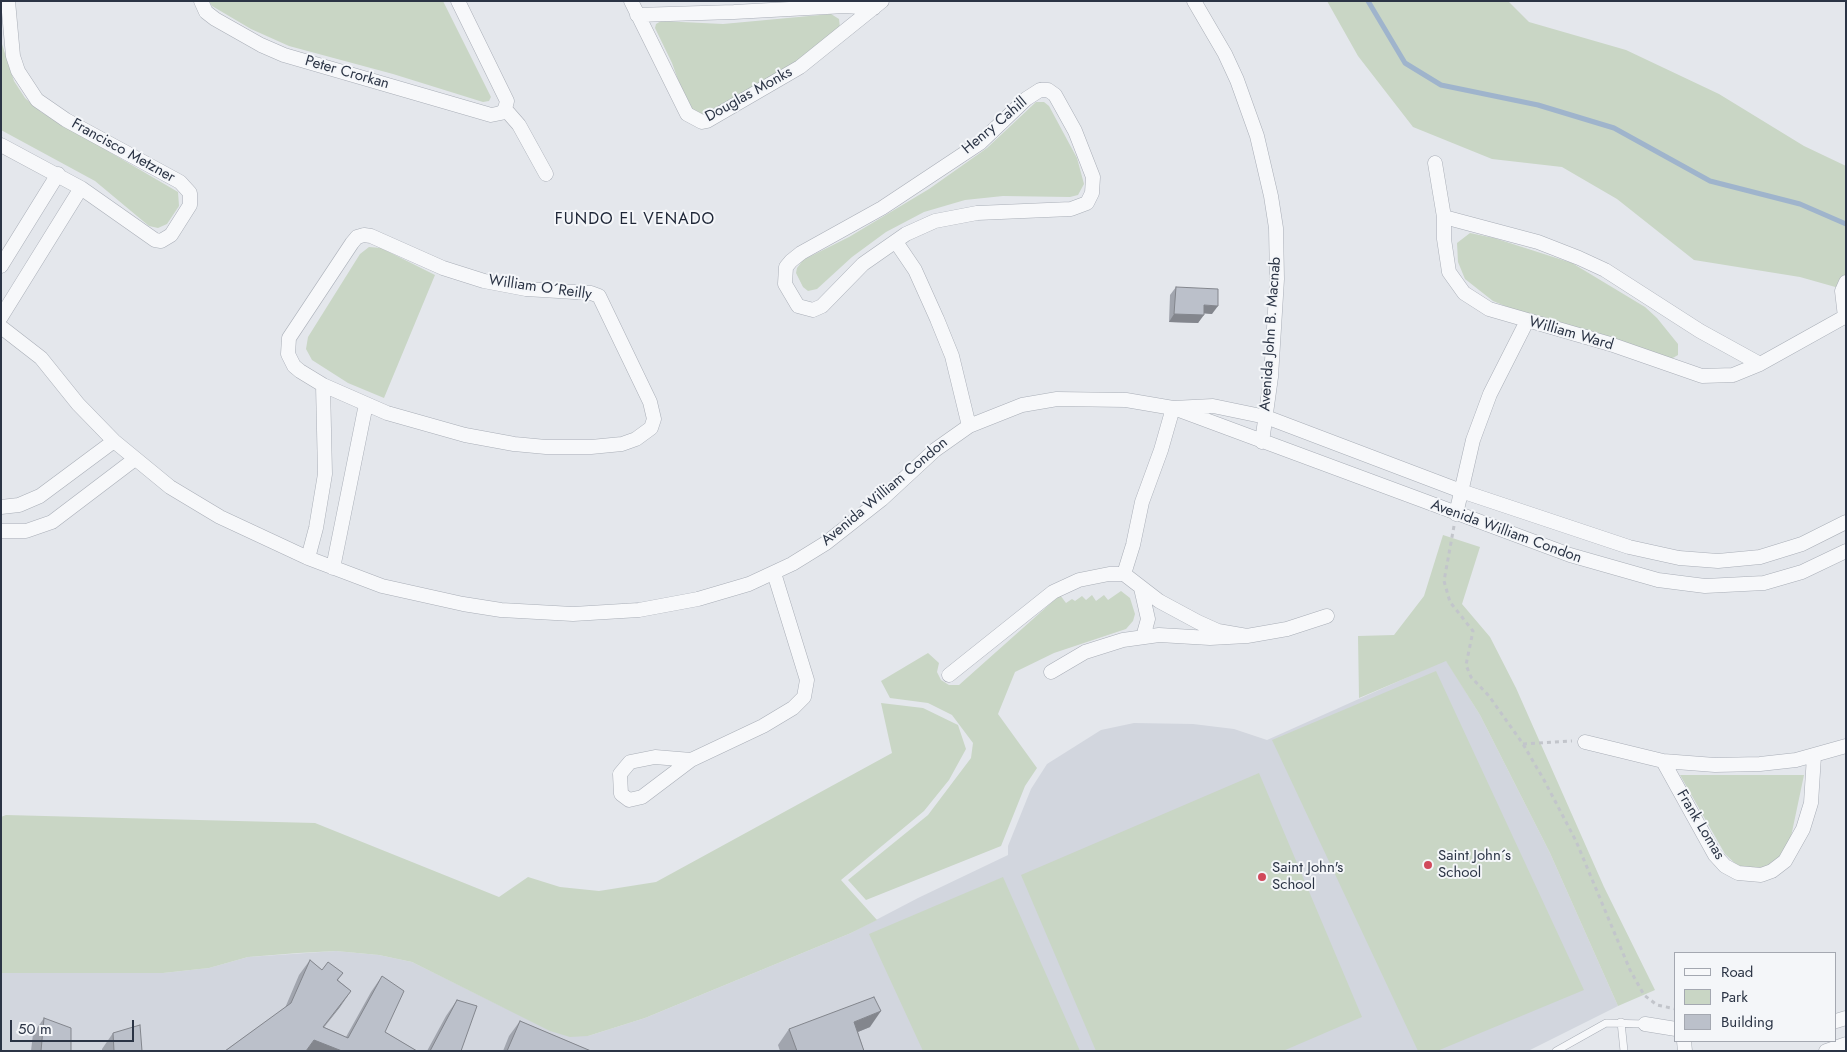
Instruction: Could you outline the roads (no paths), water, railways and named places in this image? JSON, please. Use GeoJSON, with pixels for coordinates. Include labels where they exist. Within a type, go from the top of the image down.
{"type":"FeatureCollection","features":[{"type":"Feature","properties":{"kind":"street","name":"Francisco Metzner"},"geometry":{"type":"LineString","coordinates":[[1,145],[58,174],[81,188],[146,235],[161,242],[171,235],[187,212],[191,200],[190,193],[180,182],[66,120],[37,100],[18,71],[13,56],[9,32],[8,1]]}},
{"type":"Feature","properties":{"kind":"street","name":"Peter Crorkan"},"geometry":{"type":"LineString","coordinates":[[201,1],[206,12],[215,19],[246,37],[284,55],[491,115],[501,113],[505,109]]}},
{"type":"Feature","properties":{"kind":"street"},"geometry":{"type":"LineString","coordinates":[[458,1],[507,101],[505,109],[522,129],[546,174]]}},
{"type":"Feature","properties":{"kind":"street","name":"Douglas Monks"},"geometry":{"type":"LineString","coordinates":[[631,1],[687,114],[702,122],[707,121],[800,67],[878,5]]}},
{"type":"Feature","properties":{"kind":"street","name":"Avenida John B. Macnab"},"geometry":{"type":"LineString","coordinates":[[1194,1],[1225,54],[1237,80],[1257,136],[1272,196],[1276,228],[1277,279],[1266,418],[1262,442]]}},
{"type":"Feature","properties":{"kind":"street","name":"Douglas Monks"},"geometry":{"type":"LineString","coordinates":[[637,14],[775,5],[878,5]]}},
{"type":"Feature","properties":{"kind":"street","name":"Henry Cahill"},"geometry":{"type":"LineString","coordinates":[[1048,90],[1055,95],[1075,131],[1092,176],[1092,193],[1087,203],[1071,209],[977,213],[935,221],[906,234],[896,242],[864,264],[822,306],[813,310],[798,306],[785,284],[786,267],[801,253],[882,208],[980,143],[1034,93],[1048,90]]}},
{"type":"Feature","properties":{"kind":"street","name":"William Ward"},"geometry":{"type":"LineString","coordinates":[[1434,163],[1444,216],[1447,264],[1455,282],[1464,293],[1489,309],[1610,344],[1702,376],[1733,374],[1760,364],[1845,317],[1842,291],[1846,282]]}},
{"type":"Feature","properties":{"kind":"street"},"geometry":{"type":"LineString","coordinates":[[1,266],[58,174]]}},
{"type":"Feature","properties":{"kind":"street"},"geometry":{"type":"LineString","coordinates":[[1,317],[81,188]]}},
{"type":"Feature","properties":{"kind":"street"},"geometry":{"type":"LineString","coordinates":[[1444,216],[1538,242],[1605,270],[1700,331],[1760,364]]}},
{"type":"Feature","properties":{"kind":"street","name":"William O´Reilly"},"geometry":{"type":"LineString","coordinates":[[371,236],[442,268],[484,281],[526,289],[591,293],[599,296],[650,402],[654,419],[651,428],[646,434],[622,444],[546,448],[465,435],[366,404],[323,385],[294,366],[288,354],[289,338],[352,243],[357,237],[371,236]]}},
{"type":"Feature","properties":{"kind":"street"},"geometry":{"type":"LineString","coordinates":[[896,242],[915,270],[952,356],[969,426]]}},
{"type":"Feature","properties":{"kind":"street"},"geometry":{"type":"LineString","coordinates":[[1456,514],[1473,440],[1490,394],[1527,321]]}},
{"type":"Feature","properties":{"kind":"street","name":"Avenida William Condon"},"geometry":{"type":"LineString","coordinates":[[1,327],[41,358],[78,404],[114,441],[135,459],[195,503],[247,531],[333,568],[403,592],[462,604],[530,612],[573,614],[639,610],[672,605],[724,592],[774,574],[810,554],[855,522],[935,450],[969,426],[1022,405],[1057,399],[1126,400],[1174,408],[1456,514],[1600,565],[1685,585],[1725,587],[1764,583],[1802,572],[1846,551]]}},
{"type":"Feature","properties":{"kind":"street"},"geometry":{"type":"LineString","coordinates":[[308,558],[316,528],[325,474],[323,385]]}},
{"type":"Feature","properties":{"kind":"street"},"geometry":{"type":"LineString","coordinates":[[333,568],[366,404]]}},
{"type":"Feature","properties":{"kind":"street","name":"Avenida William Condon"},"geometry":{"type":"LineString","coordinates":[[1174,408],[1213,406],[1266,418],[1461,491],[1629,547],[1699,561],[1738,560],[1781,552],[1810,541],[1846,522]]}},
{"type":"Feature","properties":{"kind":"street"},"geometry":{"type":"LineString","coordinates":[[1124,574],[1133,545],[1142,502],[1174,408]]}},
{"type":"Feature","properties":{"kind":"street"},"geometry":{"type":"LineString","coordinates":[[1,507],[19,505],[40,496],[114,441]]}},
{"type":"Feature","properties":{"kind":"street"},"geometry":{"type":"LineString","coordinates":[[1,531],[26,531],[52,522],[135,459]]}},
{"type":"Feature","properties":{"kind":"street"},"geometry":{"type":"LineString","coordinates":[[691,760],[655,757],[630,762],[620,774],[621,794],[629,800],[642,797],[691,760],[763,726],[793,708],[804,698],[807,680],[774,574]]}},
{"type":"Feature","properties":{"kind":"street"},"geometry":{"type":"LineString","coordinates":[[949,676],[1052,592],[1094,576],[1124,574],[1159,601],[1198,622],[1218,631],[1247,636]]}},
{"type":"Feature","properties":{"kind":"street"},"geometry":{"type":"LineString","coordinates":[[1141,588],[1148,619],[1143,637]]}},
{"type":"Feature","properties":{"kind":"street"},"geometry":{"type":"LineString","coordinates":[[1050,672],[1085,652],[1123,640],[1143,637],[1247,636],[1287,629],[1326,616]]}},
{"type":"Feature","properties":{"kind":"street"},"geometry":{"type":"LineString","coordinates":[[1585,742],[1663,761],[1715,765],[1760,764],[1814,756],[1846,746]]}},
{"type":"Feature","properties":{"kind":"street","name":"Frank Lomas"},"geometry":{"type":"LineString","coordinates":[[1663,761],[1715,855],[1725,866],[1738,873],[1761,875],[1772,872],[1785,861],[1803,829],[1810,803],[1814,756]]}},
{"type":"Feature","properties":{"kind":"street"},"geometry":{"type":"LineString","coordinates":[[1645,1024],[1674,1029]]}},
{"type":"Feature","properties":{"kind":"street"},"geometry":{"type":"LineString","coordinates":[[1826,1051],[1846,1044]]}},
{"type":"Feature","properties":{"kind":"lane"},"geometry":{"type":"LineString","coordinates":[[1556,1051],[1599,1025],[1621,1022],[1645,1024]]}},
{"type":"Feature","properties":{"kind":"lane"},"geometry":{"type":"LineString","coordinates":[[1621,1022],[1624,1051]]}},
{"type":"Feature","properties":{"kind":"waterway"},"geometry":{"type":"LineString","coordinates":[[1368,1],[1405,63],[1441,85],[1538,105],[1614,128],[1710,181],[1800,204],[1846,224]]}},
{"type":"Feature","properties":{"kind":"place","name":"Saint John´s School"},"geometry":{"type":"Point","coordinates":[1428,865]}},
{"type":"Feature","properties":{"kind":"place","name":"Saint John's School"},"geometry":{"type":"Point","coordinates":[1262,877]}},
{"type":"Feature","properties":{"kind":"district","name":"FUNDO EL VENADO"},"geometry":{"type":"Point","coordinates":[635,220]}}]}
